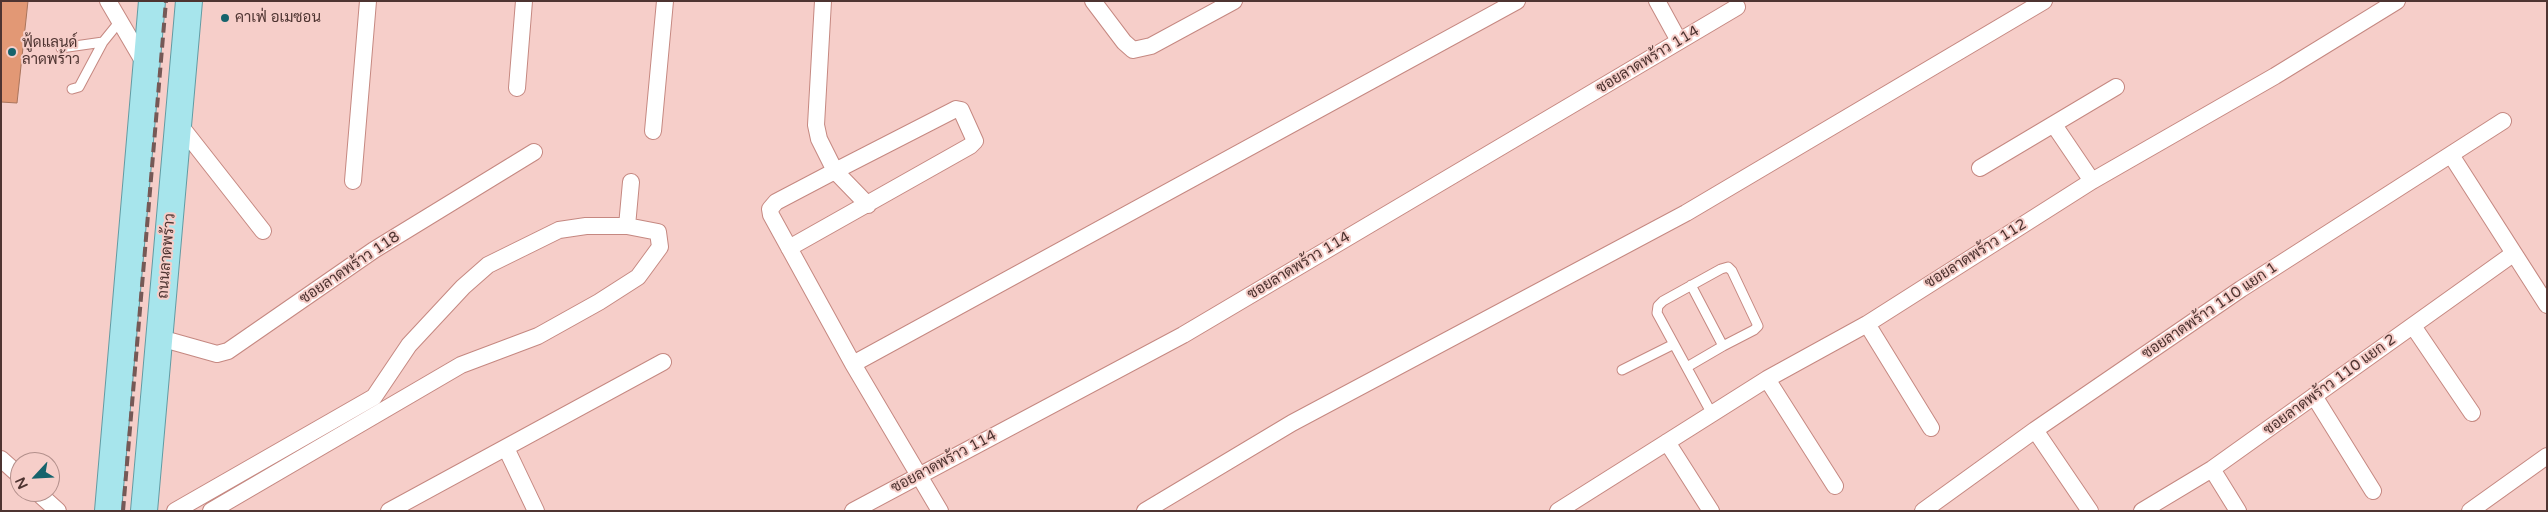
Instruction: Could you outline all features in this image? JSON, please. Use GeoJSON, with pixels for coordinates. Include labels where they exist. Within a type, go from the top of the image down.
{"type":"FeatureCollection","features":[{"type":"Feature","properties":{"kind":"main road"},"geometry":{"type":"LineString","coordinates":[[108,511],[152,1]]}},
{"type":"Feature","properties":{"kind":"main road","name":"ถนนลาดพร้าว"},"geometry":{"type":"LineString","coordinates":[[144,511],[189,1]]}},
{"type":"Feature","properties":{"kind":"street"},"geometry":{"type":"LineString","coordinates":[[108,1],[147,67]]}},
{"type":"Feature","properties":{"kind":"street"},"geometry":{"type":"LineString","coordinates":[[354,181],[368,1]]}},
{"type":"Feature","properties":{"kind":"street"},"geometry":{"type":"LineString","coordinates":[[517,88],[524,1]]}},
{"type":"Feature","properties":{"kind":"street"},"geometry":{"type":"LineString","coordinates":[[653,131],[665,1]]}},
{"type":"Feature","properties":{"kind":"street"},"geometry":{"type":"LineString","coordinates":[[823,1],[816,125],[819,139],[835,171],[868,205]]}},
{"type":"Feature","properties":{"kind":"street"},"geometry":{"type":"LineString","coordinates":[[1093,1],[1124,42],[1133,50],[1151,46],[1234,1]]}},
{"type":"Feature","properties":{"kind":"street"},"geometry":{"type":"LineString","coordinates":[[853,364],[1517,1]]}},
{"type":"Feature","properties":{"kind":"street"},"geometry":{"type":"LineString","coordinates":[[1657,1],[1679,41]]}},
{"type":"Feature","properties":{"kind":"street"},"geometry":{"type":"LineString","coordinates":[[1145,511],[1292,423],[1686,214],[2044,1]]}},
{"type":"Feature","properties":{"kind":"street","name":"ซอยลาดพร้าว 112"},"geometry":{"type":"LineString","coordinates":[[1558,511],[1767,379],[1867,324],[2092,181],[2275,76],[2397,1]]}},
{"type":"Feature","properties":{"kind":"street","name":"ซอยลาดพร้าว 114"},"geometry":{"type":"LineString","coordinates":[[853,511],[1183,335],[1737,7]]}},
{"type":"Feature","properties":{"kind":"street"},"geometry":{"type":"LineString","coordinates":[[1980,168],[2116,87]]}},
{"type":"Feature","properties":{"kind":"street"},"geometry":{"type":"LineString","coordinates":[[789,248],[973,144],[975,141],[961,110],[956,109],[835,171],[776,202],[770,209],[771,215],[789,248],[853,364],[940,511]]}},
{"type":"Feature","properties":{"kind":"street","name":"ซอยลาดพร้าว 110 แยก 1"},"geometry":{"type":"LineString","coordinates":[[1923,511],[2035,430],[2241,289],[2503,121]]}},
{"type":"Feature","properties":{"kind":"street"},"geometry":{"type":"LineString","coordinates":[[179,124],[263,231]]}},
{"type":"Feature","properties":{"kind":"street"},"geometry":{"type":"LineString","coordinates":[[2054,125],[2092,181]]}},
{"type":"Feature","properties":{"kind":"street","name":"ซอยลาดพร้าว 118"},"geometry":{"type":"LineString","coordinates":[[160,338],[217,354],[228,351],[374,250],[534,152]]}},
{"type":"Feature","properties":{"kind":"street"},"geometry":{"type":"LineString","coordinates":[[2451,155],[2547,305]]}},
{"type":"Feature","properties":{"kind":"street"},"geometry":{"type":"LineString","coordinates":[[626,226],[631,182]]}},
{"type":"Feature","properties":{"kind":"street"},"geometry":{"type":"LineString","coordinates":[[175,511],[374,397],[409,345],[464,286],[488,264],[559,230],[586,226],[626,226],[658,232],[660,247],[638,277],[599,302],[538,336],[461,365],[211,511]]}},
{"type":"Feature","properties":{"kind":"street","name":"ซอยลาดพร้าว 110 แยก 2"},"geometry":{"type":"LineString","coordinates":[[2142,511],[2212,470],[2514,254]]}},
{"type":"Feature","properties":{"kind":"street"},"geometry":{"type":"LineString","coordinates":[[1867,324],[1931,428]]}},
{"type":"Feature","properties":{"kind":"street"},"geometry":{"type":"LineString","coordinates":[[2413,326],[2472,414]]}},
{"type":"Feature","properties":{"kind":"street"},"geometry":{"type":"LineString","coordinates":[[389,511],[663,362]]}},
{"type":"Feature","properties":{"kind":"street"},"geometry":{"type":"LineString","coordinates":[[1767,379],[1835,486]]}},
{"type":"Feature","properties":{"kind":"street"},"geometry":{"type":"LineString","coordinates":[[2314,396],[2373,491]]}},
{"type":"Feature","properties":{"kind":"street"},"geometry":{"type":"LineString","coordinates":[[2035,430],[2090,511]]}},
{"type":"Feature","properties":{"kind":"street"},"geometry":{"type":"LineString","coordinates":[[1667,442],[1711,511]]}},
{"type":"Feature","properties":{"kind":"street"},"geometry":{"type":"LineString","coordinates":[[506,448],[536,511]]}},
{"type":"Feature","properties":{"kind":"street"},"geometry":{"type":"LineString","coordinates":[[2470,511],[2547,456]]}},
{"type":"Feature","properties":{"kind":"street"},"geometry":{"type":"LineString","coordinates":[[2212,470],[2238,511]]}},
{"type":"Feature","properties":{"kind":"street"},"geometry":{"type":"LineString","coordinates":[[48,502],[58,511]]}},
{"type":"Feature","properties":{"kind":"lane"},"geometry":{"type":"LineString","coordinates":[[72,90],[80,87],[103,42],[120,21]]}},
{"type":"Feature","properties":{"kind":"lane"},"geometry":{"type":"LineString","coordinates":[[61,48],[103,42]]}},
{"type":"Feature","properties":{"kind":"lane"},"geometry":{"type":"LineString","coordinates":[[1687,367],[1758,326],[1757,320],[1732,271],[1728,267],[1691,285],[1658,306],[1657,313],[1712,414]]}},
{"type":"Feature","properties":{"kind":"lane"},"geometry":{"type":"LineString","coordinates":[[1691,285],[1723,346]]}},
{"type":"Feature","properties":{"kind":"lane"},"geometry":{"type":"LineString","coordinates":[[1622,370],[1674,344]]}},
{"type":"Feature","properties":{"kind":"building","name":"ฟู้ดแลนด์ ลาดพร้าว"},"geometry":{"type":"Polygon","coordinates":[[[1,1],[28,1],[17,103],[1,102],[1,1]]]}},
{"type":"Feature","properties":{"kind":"railway"},"geometry":{"type":"LineString","coordinates":[[123,511],[166,1]]}},
{"type":"Feature","properties":{"kind":"place","name":"คาเฟ่ อเมซอน"},"geometry":{"type":"Point","coordinates":[225,18]}},
{"type":"Feature","properties":{"kind":"place","name":"ฟู้ดแลนด์ ลาดพร้าว"},"geometry":{"type":"Point","coordinates":[12,52]}}]}
